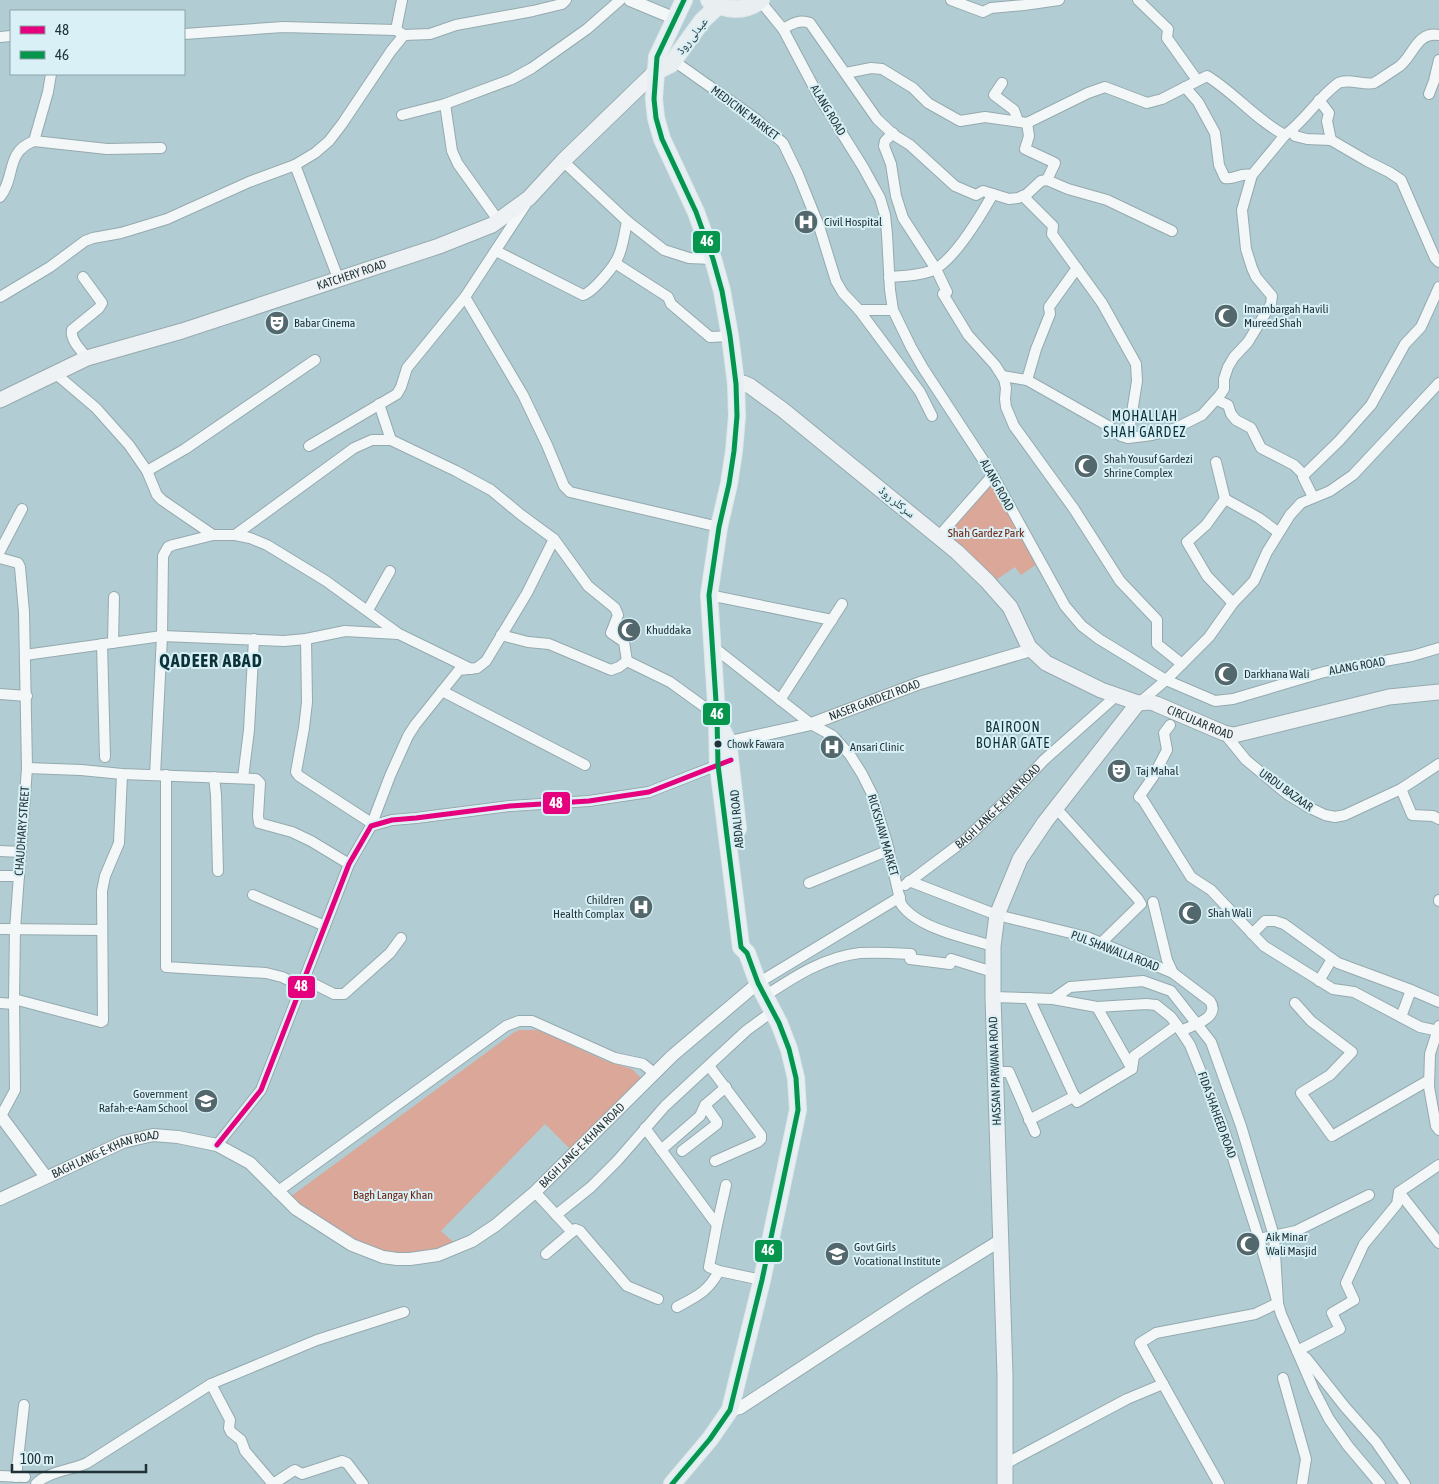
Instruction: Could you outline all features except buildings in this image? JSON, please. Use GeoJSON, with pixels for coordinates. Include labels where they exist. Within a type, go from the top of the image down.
{"type":"FeatureCollection","features":[{"type":"Feature","properties":{"kind":"main road","name":"عبدلی روڈ"},"geometry":{"type":"LineString","coordinates":[[684,0],[656,57],[655,72],[674,61],[714,3]]}},
{"type":"Feature","properties":{"kind":"main road"},"geometry":{"type":"LineString","coordinates":[[714,3],[732,9],[740,9],[760,1]]}},
{"type":"Feature","properties":{"kind":"main road","name":"KATCHERY ROAD"},"geometry":{"type":"LineString","coordinates":[[0,400],[87,358],[182,330],[476,232],[498,220],[529,198],[563,161],[655,72]]}},
{"type":"Feature","properties":{"kind":"main road","name":"ABDALI ROAD"},"geometry":{"type":"LineString","coordinates":[[655,72],[654,99],[656,118],[662,139],[696,212],[713,258],[722,291],[730,336],[736,384],[737,416],[730,484],[720,527],[709,595],[717,716],[748,943],[747,953],[772,1012],[779,1023],[794,1062],[798,1110],[762,1280],[730,1410],[710,1439],[672,1484]]}},
{"type":"Feature","properties":{"kind":"main road","name":"سرکلر روڈ"},"geometry":{"type":"LineString","coordinates":[[736,384],[743,383],[750,386],[783,410],[939,536],[988,581],[1010,607],[1032,650]]}},
{"type":"Feature","properties":{"kind":"main road","name":"CIRCULAR ROAD"},"geometry":{"type":"LineString","coordinates":[[1032,650],[1046,663],[1066,674],[1116,696],[1138,703],[1150,702],[1156,704],[1224,734],[1234,735],[1243,733],[1389,697],[1439,692]]}},
{"type":"Feature","properties":{"kind":"main road","name":"HASSAN PARWANA ROAD"},"geometry":{"type":"LineString","coordinates":[[1005,1484],[1005,1375],[992,997],[993,946],[997,915],[1020,859],[1056,808],[1138,703]]}},
{"type":"Feature","properties":{"kind":"street"},"geometry":{"type":"LineString","coordinates":[[0,297],[50,267],[84,241],[121,233],[167,219],[249,182],[295,165],[315,153],[329,141],[342,124],[391,51],[400,32],[402,0]]}},
{"type":"Feature","properties":{"kind":"street"},"geometry":{"type":"LineString","coordinates":[[185,34],[283,27],[430,34],[456,24],[533,11],[562,4],[566,0]]}},
{"type":"Feature","properties":{"kind":"street"},"geometry":{"type":"LineString","coordinates":[[402,115],[445,104],[494,87],[532,68],[587,29],[620,0]]}},
{"type":"Feature","properties":{"kind":"street"},"geometry":{"type":"LineString","coordinates":[[630,0],[676,19]]}},
{"type":"Feature","properties":{"kind":"street"},"geometry":{"type":"LineString","coordinates":[[951,0],[983,12],[991,8],[1059,0]]}},
{"type":"Feature","properties":{"kind":"street"},"geometry":{"type":"LineString","coordinates":[[1138,0],[1168,29],[1167,38],[1197,80]]}},
{"type":"Feature","properties":{"kind":"street","name":"ALANG ROAD"},"geometry":{"type":"LineString","coordinates":[[760,1],[783,29],[818,95],[880,198],[885,215],[893,310],[923,368],[988,468],[1065,606],[1082,626],[1166,680],[1215,701],[1233,699],[1324,672],[1404,657],[1439,648]]}},
{"type":"Feature","properties":{"kind":"street"},"geometry":{"type":"LineString","coordinates":[[783,29],[798,21],[810,23],[872,112],[893,134],[910,145],[955,186],[976,195],[983,190],[1009,199],[1023,196],[1041,181],[1047,180],[1068,189],[1107,200],[1172,231]]}},
{"type":"Feature","properties":{"kind":"street"},"geometry":{"type":"LineString","coordinates":[[1002,376],[1027,380],[1110,427],[1121,436],[1128,438],[1152,435],[1176,428],[1202,415],[1217,400],[1224,388],[1224,380],[1234,357],[1248,342],[1272,304],[1272,296],[1256,277],[1252,268],[1244,236],[1242,210],[1252,175],[1288,132],[1339,82],[1358,81],[1373,83],[1400,67],[1419,39],[1435,34],[1439,35]]}},
{"type":"Feature","properties":{"kind":"street"},"geometry":{"type":"LineString","coordinates":[[1429,94],[1437,83],[1439,60]]}},
{"type":"Feature","properties":{"kind":"street","name":"MEDICINE MARKET"},"geometry":{"type":"LineString","coordinates":[[674,61],[756,119],[784,143],[819,226],[836,281],[842,294],[860,310],[920,392],[932,416]]}},
{"type":"Feature","properties":{"kind":"street"},"geometry":{"type":"LineString","coordinates":[[846,73],[871,68],[882,69],[913,88],[928,103],[960,121],[985,117],[1022,122],[1088,92],[1105,87],[1148,103],[1162,99],[1207,76],[1219,83],[1268,125],[1307,139],[1331,140],[1400,180],[1435,258],[1439,262]]}},
{"type":"Feature","properties":{"kind":"street"},"geometry":{"type":"LineString","coordinates":[[34,141],[51,75]]}},
{"type":"Feature","properties":{"kind":"street"},"geometry":{"type":"LineString","coordinates":[[1002,83],[994,95],[1014,110],[1022,122],[1029,136],[1025,149],[1055,163],[1047,180]]}},
{"type":"Feature","properties":{"kind":"street"},"geometry":{"type":"LineString","coordinates":[[1185,87],[1198,102],[1215,132],[1219,165],[1225,178],[1230,179],[1241,174],[1252,175]]}},
{"type":"Feature","properties":{"kind":"street"},"geometry":{"type":"LineString","coordinates":[[1319,100],[1329,113],[1328,121],[1331,140]]}},
{"type":"Feature","properties":{"kind":"street"},"geometry":{"type":"LineString","coordinates":[[445,104],[452,152],[458,164],[498,220]]}},
{"type":"Feature","properties":{"kind":"street"},"geometry":{"type":"LineString","coordinates":[[893,134],[885,141],[884,146],[891,164],[896,196],[903,218],[936,269],[947,292],[943,294],[952,311],[968,335],[995,365],[1002,376],[1006,388],[1006,407],[1014,426],[1074,509],[1120,582],[1157,620],[1157,644],[1182,664]]}},
{"type":"Feature","properties":{"kind":"street"},"geometry":{"type":"LineString","coordinates":[[0,197],[6,190],[16,155],[24,145],[34,141],[108,149],[161,148]]}},
{"type":"Feature","properties":{"kind":"street"},"geometry":{"type":"LineString","coordinates":[[563,161],[628,221],[664,250],[689,258],[713,258]]}},
{"type":"Feature","properties":{"kind":"street"},"geometry":{"type":"LineString","coordinates":[[295,165],[338,278]]}},
{"type":"Feature","properties":{"kind":"street"},"geometry":{"type":"LineString","coordinates":[[889,277],[915,276],[936,269],[950,258],[983,213],[992,194]]}},
{"type":"Feature","properties":{"kind":"street"},"geometry":{"type":"LineString","coordinates":[[1023,196],[1054,226],[1052,234],[1102,303],[1136,364],[1137,381],[1128,438]]}},
{"type":"Feature","properties":{"kind":"street"},"geometry":{"type":"LineString","coordinates":[[309,446],[400,391],[407,368],[466,297],[529,198]]}},
{"type":"Feature","properties":{"kind":"street"},"geometry":{"type":"LineString","coordinates":[[496,251],[583,295],[592,290],[615,263],[628,221]]}},
{"type":"Feature","properties":{"kind":"street"},"geometry":{"type":"LineString","coordinates":[[615,263],[668,297],[671,304],[710,337],[730,336]]}},
{"type":"Feature","properties":{"kind":"street"},"geometry":{"type":"LineString","coordinates":[[1027,380],[1036,349],[1050,314],[1049,307],[1076,268]]}},
{"type":"Feature","properties":{"kind":"street"},"geometry":{"type":"LineString","coordinates":[[83,276],[102,303],[99,308],[72,330],[72,338],[87,358]]}},
{"type":"Feature","properties":{"kind":"street"},"geometry":{"type":"LineString","coordinates":[[1304,475],[1339,441],[1371,405],[1405,344],[1421,327],[1439,287]]}},
{"type":"Feature","properties":{"kind":"street"},"geometry":{"type":"LineString","coordinates":[[466,297],[523,395],[548,445],[564,486],[570,492],[720,527]]}},
{"type":"Feature","properties":{"kind":"street"},"geometry":{"type":"LineString","coordinates":[[860,310],[893,310]]}},
{"type":"Feature","properties":{"kind":"street"},"geometry":{"type":"LineString","coordinates":[[147,471],[193,444],[315,360]]}},
{"type":"Feature","properties":{"kind":"street"},"geometry":{"type":"LineString","coordinates":[[56,374],[96,408],[129,446],[147,471],[157,495],[213,535]]}},
{"type":"Feature","properties":{"kind":"street"},"geometry":{"type":"LineString","coordinates":[[1138,703],[1166,680],[1209,637],[1233,602],[1254,581],[1278,532],[1301,503],[1330,491],[1353,475],[1437,388]]}},
{"type":"Feature","properties":{"kind":"street"},"geometry":{"type":"LineString","coordinates":[[1217,400],[1228,405],[1231,414],[1236,420],[1251,428],[1261,448],[1294,465],[1304,475],[1303,477],[1313,498]]}},
{"type":"Feature","properties":{"kind":"street"},"geometry":{"type":"LineString","coordinates":[[379,404],[391,440]]}},
{"type":"Feature","properties":{"kind":"street"},"geometry":{"type":"LineString","coordinates":[[235,535],[354,448],[372,440],[391,440],[491,490],[554,539],[588,586],[616,610],[618,617],[611,633],[624,642],[627,661]]}},
{"type":"Feature","properties":{"kind":"street"},"geometry":{"type":"LineString","coordinates":[[1216,462],[1224,499],[1206,524],[1187,542],[1207,576],[1233,602]]}},
{"type":"Feature","properties":{"kind":"street"},"geometry":{"type":"LineString","coordinates":[[939,536],[992,476]]}},
{"type":"Feature","properties":{"kind":"street"},"geometry":{"type":"LineString","coordinates":[[1224,499],[1259,518],[1278,532]]}},
{"type":"Feature","properties":{"kind":"street"},"geometry":{"type":"LineString","coordinates":[[0,551],[22,509]]}},
{"type":"Feature","properties":{"kind":"street"},"geometry":{"type":"LineString","coordinates":[[155,775],[162,636],[163,556],[168,547],[173,545],[213,535],[235,535],[268,545],[326,581],[399,634],[471,669]]}},
{"type":"Feature","properties":{"kind":"street"},"geometry":{"type":"LineString","coordinates":[[217,1145],[261,1090],[349,864],[372,825],[390,776],[408,736],[459,670],[482,666],[486,661],[527,593],[554,539]]}},
{"type":"Feature","properties":{"kind":"street","name":"CHAUDHARY STREET"},"geometry":{"type":"LineString","coordinates":[[0,558],[20,564],[24,612],[27,768],[15,929],[15,1090],[1,1116]]}},
{"type":"Feature","properties":{"kind":"street"},"geometry":{"type":"LineString","coordinates":[[368,610],[390,570]]}},
{"type":"Feature","properties":{"kind":"street"},"geometry":{"type":"LineString","coordinates":[[709,595],[832,620]]}},
{"type":"Feature","properties":{"kind":"street"},"geometry":{"type":"LineString","coordinates":[[105,757],[108,644],[114,597]]}},
{"type":"Feature","properties":{"kind":"street"},"geometry":{"type":"LineString","coordinates":[[780,700],[842,604]]}},
{"type":"Feature","properties":{"kind":"street"},"geometry":{"type":"LineString","coordinates":[[25,655],[162,636],[284,641],[306,639],[345,630],[399,634]]}},
{"type":"Feature","properties":{"kind":"street"},"geometry":{"type":"LineString","coordinates":[[501,635],[528,642],[549,644],[611,670],[627,661]]}},
{"type":"Feature","properties":{"kind":"street"},"geometry":{"type":"LineString","coordinates":[[244,778],[249,730],[254,639]]}},
{"type":"Feature","properties":{"kind":"street"},"geometry":{"type":"LineString","coordinates":[[306,639],[307,702],[296,772],[299,776],[372,825],[392,820],[510,806],[589,801],[649,792],[724,763]]}},
{"type":"Feature","properties":{"kind":"street","name":"RICKSHAW MARKET"},"geometry":{"type":"LineString","coordinates":[[712,646],[810,724],[833,736],[850,756],[872,794],[889,850],[901,904],[906,912],[914,918],[944,931],[993,946]]}},
{"type":"Feature","properties":{"kind":"street","name":"NASER GARDEZI ROAD"},"geometry":{"type":"LineString","coordinates":[[722,744],[810,724],[920,683],[1032,650]]}},
{"type":"Feature","properties":{"kind":"street"},"geometry":{"type":"LineString","coordinates":[[627,661],[670,682],[717,716]]}},
{"type":"Feature","properties":{"kind":"street"},"geometry":{"type":"LineString","coordinates":[[442,691],[585,765]]}},
{"type":"Feature","properties":{"kind":"street"},"geometry":{"type":"LineString","coordinates":[[0,694],[26,696]]}},
{"type":"Feature","properties":{"kind":"street","name":"BAGH LANG-E-KHAN ROAD"},"geometry":{"type":"LineString","coordinates":[[0,1199],[123,1142],[153,1135],[178,1137],[217,1145],[250,1163],[296,1209],[352,1245],[383,1257],[410,1259],[438,1255],[472,1241],[496,1225],[535,1192],[680,1048],[899,895],[909,881],[965,840],[1044,760],[1116,696]]}},
{"type":"Feature","properties":{"kind":"street"},"geometry":{"type":"LineString","coordinates":[[1170,725],[1164,733],[1167,750],[1153,777],[1139,797],[1143,800],[1191,877],[1211,890],[1264,946],[1319,981],[1333,989],[1354,992],[1420,1027],[1438,1029],[1430,1054],[1428,1087],[1436,1126],[1439,1130]]}},
{"type":"Feature","properties":{"kind":"street","name":"URDU BAZAAR"},"geometry":{"type":"LineString","coordinates":[[1224,734],[1246,760],[1287,794],[1316,812],[1335,816],[1345,816],[1401,789],[1439,764]]}},
{"type":"Feature","properties":{"kind":"street"},"geometry":{"type":"LineString","coordinates":[[27,768],[256,779],[260,783],[258,816],[260,823],[292,832],[312,841],[349,864]]}},
{"type":"Feature","properties":{"kind":"street"},"geometry":{"type":"LineString","coordinates":[[0,1003],[14,1001],[102,1022],[103,884],[119,843],[122,774]]}},
{"type":"Feature","properties":{"kind":"street"},"geometry":{"type":"LineString","coordinates":[[166,776],[166,968],[266,972],[334,994],[344,994],[390,953],[401,938]]}},
{"type":"Feature","properties":{"kind":"street"},"geometry":{"type":"LineString","coordinates":[[214,777],[218,871]]}},
{"type":"Feature","properties":{"kind":"street"},"geometry":{"type":"LineString","coordinates":[[1401,789],[1412,815],[1433,816],[1439,819]]}},
{"type":"Feature","properties":{"kind":"street"},"geometry":{"type":"LineString","coordinates":[[1056,808],[1141,904],[1101,943]]}},
{"type":"Feature","properties":{"kind":"street"},"geometry":{"type":"LineString","coordinates":[[809,883],[889,850]]}},
{"type":"Feature","properties":{"kind":"street"},"geometry":{"type":"LineString","coordinates":[[0,852],[21,852]]}},
{"type":"Feature","properties":{"kind":"street"},"geometry":{"type":"LineString","coordinates":[[0,876],[19,876]]}},
{"type":"Feature","properties":{"kind":"street","name":"PUL SHAWALLA ROAD"},"geometry":{"type":"LineString","coordinates":[[909,881],[997,915],[1076,934],[1101,943],[1173,973],[1213,1005],[1210,1016],[1179,1028],[1134,1056],[1132,1069]]}},
{"type":"Feature","properties":{"kind":"street"},"geometry":{"type":"LineString","coordinates":[[253,895],[325,926]]}},
{"type":"Feature","properties":{"kind":"street"},"geometry":{"type":"LineString","coordinates":[[1152,902],[1167,960],[1173,973]]}},
{"type":"Feature","properties":{"kind":"street"},"geometry":{"type":"LineString","coordinates":[[1252,934],[1265,921],[1275,921],[1284,924],[1338,963],[1439,1002]]}},
{"type":"Feature","properties":{"kind":"street"},"geometry":{"type":"LineString","coordinates":[[0,929],[102,930]]}},
{"type":"Feature","properties":{"kind":"street"},"geometry":{"type":"LineString","coordinates":[[762,990],[831,960],[860,953],[911,954],[910,959],[950,964],[951,959],[993,972]]}},
{"type":"Feature","properties":{"kind":"street"},"geometry":{"type":"LineString","coordinates":[[1319,981],[1332,959]]}},
{"type":"Feature","properties":{"kind":"street"},"geometry":{"type":"LineString","coordinates":[[1053,1000],[1070,987],[1143,981],[1171,991],[1212,1042],[1241,1126],[1274,1236],[1278,1303],[1255,1314],[1156,1333],[1140,1343],[1219,1484]]}},
{"type":"Feature","properties":{"kind":"street"},"geometry":{"type":"LineString","coordinates":[[1401,1017],[1411,990]]}},
{"type":"Feature","properties":{"kind":"street","name":"FIDA SHAHEED ROAD"},"geometry":{"type":"LineString","coordinates":[[992,997],[1053,1000],[1097,1007],[1156,1005],[1171,1017],[1190,1045],[1222,1124],[1281,1314],[1314,1390],[1329,1419],[1343,1439],[1380,1484]]}},
{"type":"Feature","properties":{"kind":"street"},"geometry":{"type":"LineString","coordinates":[[1030,998],[1077,1102],[1132,1069],[1097,1007]]}},
{"type":"Feature","properties":{"kind":"street"},"geometry":{"type":"LineString","coordinates":[[1295,1003],[1311,1022],[1352,1052],[1330,1075],[1300,1093],[1332,1136],[1429,1080]]}},
{"type":"Feature","properties":{"kind":"street"},"geometry":{"type":"LineString","coordinates":[[556,1215],[591,1187],[617,1162],[665,1106],[747,1030],[772,1012]]}},
{"type":"Feature","properties":{"kind":"street"},"geometry":{"type":"LineString","coordinates":[[277,1192],[506,1026],[519,1021],[532,1021],[616,1058],[643,1064],[654,1073]]}},
{"type":"Feature","properties":{"kind":"street"},"geometry":{"type":"LineString","coordinates":[[710,1066],[762,1139],[715,1161]]}},
{"type":"Feature","properties":{"kind":"street"},"geometry":{"type":"LineString","coordinates":[[994,1072],[1009,1072],[1035,1132]]}},
{"type":"Feature","properties":{"kind":"street"},"geometry":{"type":"LineString","coordinates":[[660,1150],[700,1116],[705,1105],[726,1088]]}},
{"type":"Feature","properties":{"kind":"street"},"geometry":{"type":"LineString","coordinates":[[1029,1120],[1075,1096]]}},
{"type":"Feature","properties":{"kind":"street"},"geometry":{"type":"LineString","coordinates":[[682,1151],[717,1124],[705,1105]]}},
{"type":"Feature","properties":{"kind":"street"},"geometry":{"type":"LineString","coordinates":[[1,1116],[46,1177]]}},
{"type":"Feature","properties":{"kind":"street"},"geometry":{"type":"LineString","coordinates":[[645,1128],[716,1225]]}},
{"type":"Feature","properties":{"kind":"street"},"geometry":{"type":"LineString","coordinates":[[1405,1484],[1376,1442],[1307,1359],[1297,1351],[1340,1329],[1332,1313],[1354,1300],[1346,1284],[1364,1244],[1397,1204],[1399,1192],[1439,1165]]}},
{"type":"Feature","properties":{"kind":"street"},"geometry":{"type":"LineString","coordinates":[[726,1185],[709,1264],[711,1268],[720,1271],[762,1280]]}},
{"type":"Feature","properties":{"kind":"street"},"geometry":{"type":"LineString","coordinates":[[535,1192],[572,1232]]}},
{"type":"Feature","properties":{"kind":"street"},"geometry":{"type":"LineString","coordinates":[[1399,1192],[1439,1243]]}},
{"type":"Feature","properties":{"kind":"street"},"geometry":{"type":"LineString","coordinates":[[1259,1239],[1296,1231],[1369,1195]]}},
{"type":"Feature","properties":{"kind":"street"},"geometry":{"type":"LineString","coordinates":[[546,1254],[572,1232],[575,1230],[580,1231],[627,1286],[658,1299]]}},
{"type":"Feature","properties":{"kind":"street"},"geometry":{"type":"LineString","coordinates":[[730,1410],[740,1408],[920,1290],[1001,1240]]}},
{"type":"Feature","properties":{"kind":"street"},"geometry":{"type":"LineString","coordinates":[[677,1307],[702,1293],[712,1284],[720,1271]]}},
{"type":"Feature","properties":{"kind":"street"},"geometry":{"type":"LineString","coordinates":[[36,1484],[46,1476],[77,1468],[87,1463],[211,1384],[317,1340],[404,1312]]}},
{"type":"Feature","properties":{"kind":"street"},"geometry":{"type":"LineString","coordinates":[[1283,1378],[1306,1459],[1302,1484]]}},
{"type":"Feature","properties":{"kind":"street"},"geometry":{"type":"LineString","coordinates":[[211,1384],[230,1420],[230,1432],[241,1440],[245,1451],[273,1484],[292,1471],[295,1470],[302,1474],[342,1461],[347,1463],[363,1484]]}},
{"type":"Feature","properties":{"kind":"street"},"geometry":{"type":"LineString","coordinates":[[1005,1464],[1127,1399],[1163,1384]]}},
{"type":"Feature","properties":{"kind":"street"},"geometry":{"type":"LineString","coordinates":[[0,1476],[20,1477],[24,1405]]}},
{"type":"Feature","properties":{"kind":"green space","name":"Shah Gardez Park"},"geometry":{"type":"Polygon","coordinates":[[[992,476],[1040,562],[1021,575],[1015,567],[990,584],[939,536],[992,476]]]}},
{"type":"Feature","properties":{"kind":"green space","name":"Bagh Langay Khan"},"geometry":{"type":"Polygon","coordinates":[[[519,1030],[538,1030],[606,1061],[632,1069],[645,1082],[574,1153],[545,1124],[441,1231],[459,1247],[383,1257],[286,1200],[513,1033],[519,1030]]]}},
{"type":"Feature","properties":{"kind":"transit line","name":"46"},"geometry":{"type":"LineString","coordinates":[[672,1484],[710,1439],[730,1410],[762,1280],[798,1110],[796,1078],[789,1049],[779,1023],[758,983],[747,953],[741,947],[718,765],[717,717],[709,595],[719,527],[734,451],[737,416],[736,384],[722,291],[713,259],[696,212],[662,139],[656,118],[654,99],[657,57],[684,0]]}},
{"type":"Feature","properties":{"kind":"transit line","name":"48"},"geometry":{"type":"LineString","coordinates":[[217,1145],[261,1090],[349,864],[371,826],[392,820],[510,806],[589,801],[649,792],[731,760]]}},
{"type":"Feature","properties":{"kind":"place","name":"Civil Hospital"},"geometry":{"type":"Point","coordinates":[806,222]}},
{"type":"Feature","properties":{"kind":"place","name":"Imambargah Havili Mureed Shah"},"geometry":{"type":"Point","coordinates":[1226,316]}},
{"type":"Feature","properties":{"kind":"place","name":"Babar Cinema"},"geometry":{"type":"Point","coordinates":[277,323]}},
{"type":"Feature","properties":{"kind":"place","name":"Shah Yousuf Gardezi Shrine Complex"},"geometry":{"type":"Point","coordinates":[1086,466]}},
{"type":"Feature","properties":{"kind":"place","name":"Khuddaka"},"geometry":{"type":"Point","coordinates":[629,630]}},
{"type":"Feature","properties":{"kind":"place","name":"Darkhana Wali"},"geometry":{"type":"Point","coordinates":[1226,674]}},
{"type":"Feature","properties":{"kind":"place","name":"Chowk Fawara"},"geometry":{"type":"Point","coordinates":[718,744]}},
{"type":"Feature","properties":{"kind":"place","name":"Ansari Clinic"},"geometry":{"type":"Point","coordinates":[832,747]}},
{"type":"Feature","properties":{"kind":"place","name":"Taj Mahal"},"geometry":{"type":"Point","coordinates":[1119,771]}},
{"type":"Feature","properties":{"kind":"place","name":"Children Health Complax"},"geometry":{"type":"Point","coordinates":[641,907]}},
{"type":"Feature","properties":{"kind":"place","name":"Shah Wali"},"geometry":{"type":"Point","coordinates":[1190,913]}},
{"type":"Feature","properties":{"kind":"place","name":"Government Rafah-e-Aam School"},"geometry":{"type":"Point","coordinates":[206,1101]}},
{"type":"Feature","properties":{"kind":"place","name":"Aik Minar Wali Masjid"},"geometry":{"type":"Point","coordinates":[1248,1244]}},
{"type":"Feature","properties":{"kind":"place","name":"Govt Girls Vocational Institute"},"geometry":{"type":"Point","coordinates":[837,1254]}},
{"type":"Feature","properties":{"kind":"district","name":"MOHALLAH SHAH GARDEZ"},"geometry":{"type":"Point","coordinates":[1145,424]}},
{"type":"Feature","properties":{"kind":"district","name":"QADEER ABAD"},"geometry":{"type":"Point","coordinates":[211,660]}},
{"type":"Feature","properties":{"kind":"district","name":"BAIROON BOHAR GATE"},"geometry":{"type":"Point","coordinates":[1013,736]}}]}
